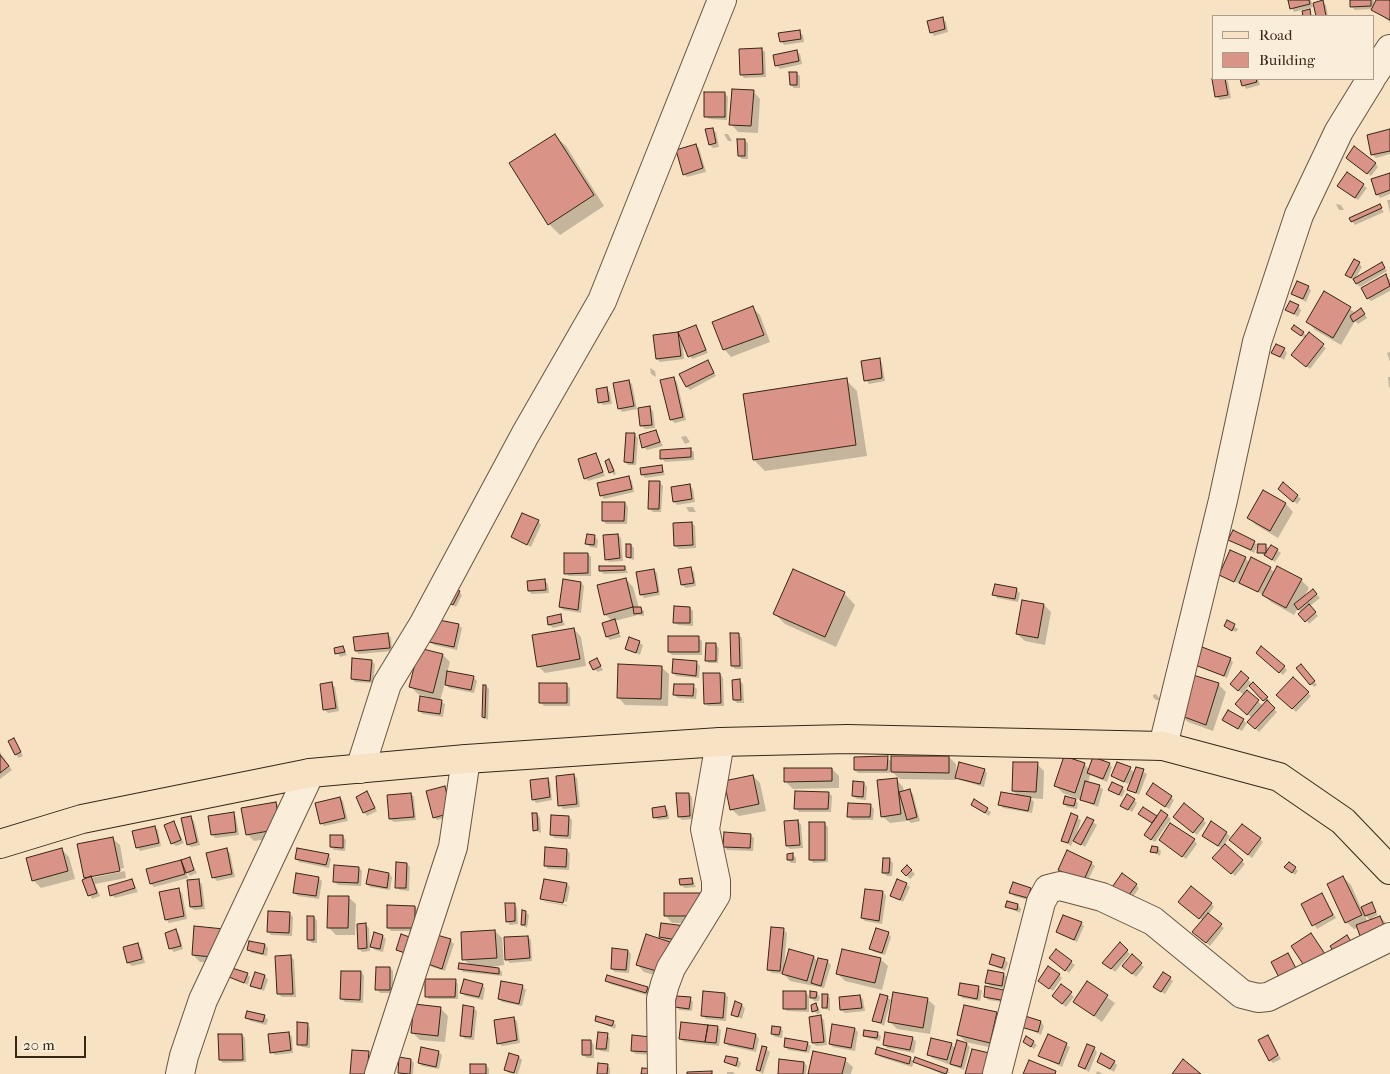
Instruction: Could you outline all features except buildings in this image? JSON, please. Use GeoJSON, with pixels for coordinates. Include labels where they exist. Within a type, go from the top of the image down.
{"type":"FeatureCollection","features":[{"type":"Feature","properties":{"kind":"main road"},"geometry":{"type":"LineString","coordinates":[[0,844],[82,819],[310,773],[466,759],[720,742],[847,739],[1163,746],[1279,777],[1343,821],[1390,870]]}},
{"type":"Feature","properties":{"kind":"street"},"geometry":{"type":"LineString","coordinates":[[360,769],[387,684],[423,625],[525,435],[602,301],[722,0]]}},
{"type":"Feature","properties":{"kind":"street"},"geometry":{"type":"LineString","coordinates":[[1375,72],[1390,49]]}},
{"type":"Feature","properties":{"kind":"street"},"geometry":{"type":"LineString","coordinates":[[1163,746],[1223,500],[1257,342],[1300,214],[1339,131],[1370,80]]}},
{"type":"Feature","properties":{"kind":"street"},"geometry":{"type":"LineString","coordinates":[[662,1074],[661,999],[665,984],[671,968],[716,895],[716,881],[705,829],[720,742]]}},
{"type":"Feature","properties":{"kind":"street"},"geometry":{"type":"LineString","coordinates":[[379,1074],[453,847],[466,759]]}},
{"type":"Feature","properties":{"kind":"street"},"geometry":{"type":"LineString","coordinates":[[180,1074],[184,1056],[203,1000],[310,773]]}},
{"type":"Feature","properties":{"kind":"street"},"geometry":{"type":"LineString","coordinates":[[997,1074],[1041,902],[1048,889],[1060,886],[1102,897],[1153,921],[1242,994],[1258,998],[1268,997],[1390,937]]}}]}
